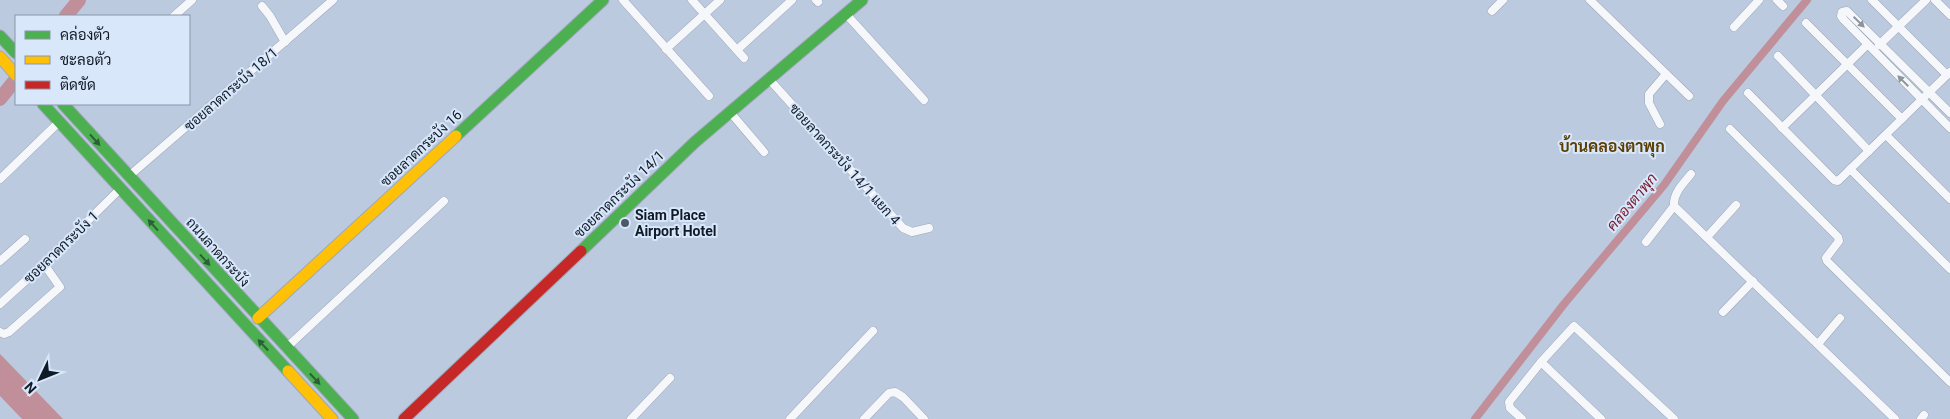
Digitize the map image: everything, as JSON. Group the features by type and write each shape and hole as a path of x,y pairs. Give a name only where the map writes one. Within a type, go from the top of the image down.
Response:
{"street":[{"path":"175,15 192,0"},
{"name":"ซอยลาดกระบัง 18/1","path":"129,176 333,0"},
{"name":"ซอยลาดกระบัง 16","path":"258,318 603,0"},
{"path":"623,0 709,96"},
{"path":"692,0 744,58"},
{"path":"666,49 720,0"},
{"path":"737,50 792,0"},
{"name":"ซอยลาดกระบัง 14/1","path":"404,419 695,142 862,0"},
{"path":"1492,11 1504,0"},
{"path":"1590,0 1689,96"},
{"path":"1734,27 1759,0"},
{"path":"1777,0 1783,6"},
{"path":"1748,93 1834,180 1838,181 1841,179 1948,74 1872,0"},
{"path":"1782,128 1848,65 1870,48 1881,43 1926,0"},
{"path":"1935,0 1950,15"},
{"path":"262,6 285,42"},
{"path":"1950,113 1881,43 1847,11 1843,11 1841,14 1842,18 1950,128"},
{"path":"846,14 924,100"},
{"path":"1806,24 1902,119"},
{"path":"1,37 15,53"},
{"path":"1778,56 1869,151"},
{"path":"0,57 15,74"},
{"path":"1660,124 1649,103 1649,94 1666,74"},
{"name":"ซอยลาดกระบัง 14/1 แยก 4","path":"769,79 903,228 912,232 929,228"},
{"path":"44,105 332,419"},
{"name":"ถนนลาดกระบัง","path":"68,106 258,318 353,419"},
{"path":"730,112 764,152"},
{"path":"0,179 59,122"},
{"path":"1730,129 1838,237 1839,241 1826,258 1827,261 1950,382"},
{"path":"1886,135 1950,199"},
{"path":"1850,169 1950,269"},
{"path":"1646,242 1674,206 1676,193 1691,174"},
{"name":"ซอยลาดกระบัง 1","path":"0,304 120,190"},
{"path":"286,348 444,201"},
{"path":"1707,237 1736,204"},
{"path":"1674,206 1895,419"},
{"path":"0,261 25,239"},
{"path":"0,332 4,334 9,332 60,287 44,264"},
{"path":"1723,312 1753,281"},
{"path":"1818,344 1840,318"},
{"path":"1522,419 1508,404 1541,362 1574,326 1674,419"},
{"path":"790,419 874,332"},
{"path":"1541,362 1600,419"},
{"path":"630,419 670,378"},
{"path":"864,419 889,393 898,393 924,419"}],"shaded area":[{"path":"0,354 63,419 22,419 0,396"}],"waterway":[{"path":"67,15 79,0"},
{"name":"คลองตาพุก","path":"1475,419 1564,304 1664,185 1723,101 1807,0"},
{"path":"0,99 15,80"}],"traffic: fast":[{"path":"456,136 603,0"},
{"path":"581,251 695,142 862,0"},
{"path":"0,36 15,52"},
{"path":"44,105 288,371"},
{"path":"64,105 353,419"}],"traffic: slow":[{"path":"0,57 15,74"},
{"path":"258,318 456,136"},
{"path":"288,371 332,419"}],"traffic: jam":[{"path":"404,419 581,251"}],"place":[{"name":"Siam Place Airport Hotel","path":"625,223"}],"district":[{"name":"บ้านคลองตาพุก","path":"1612,146"}]}
